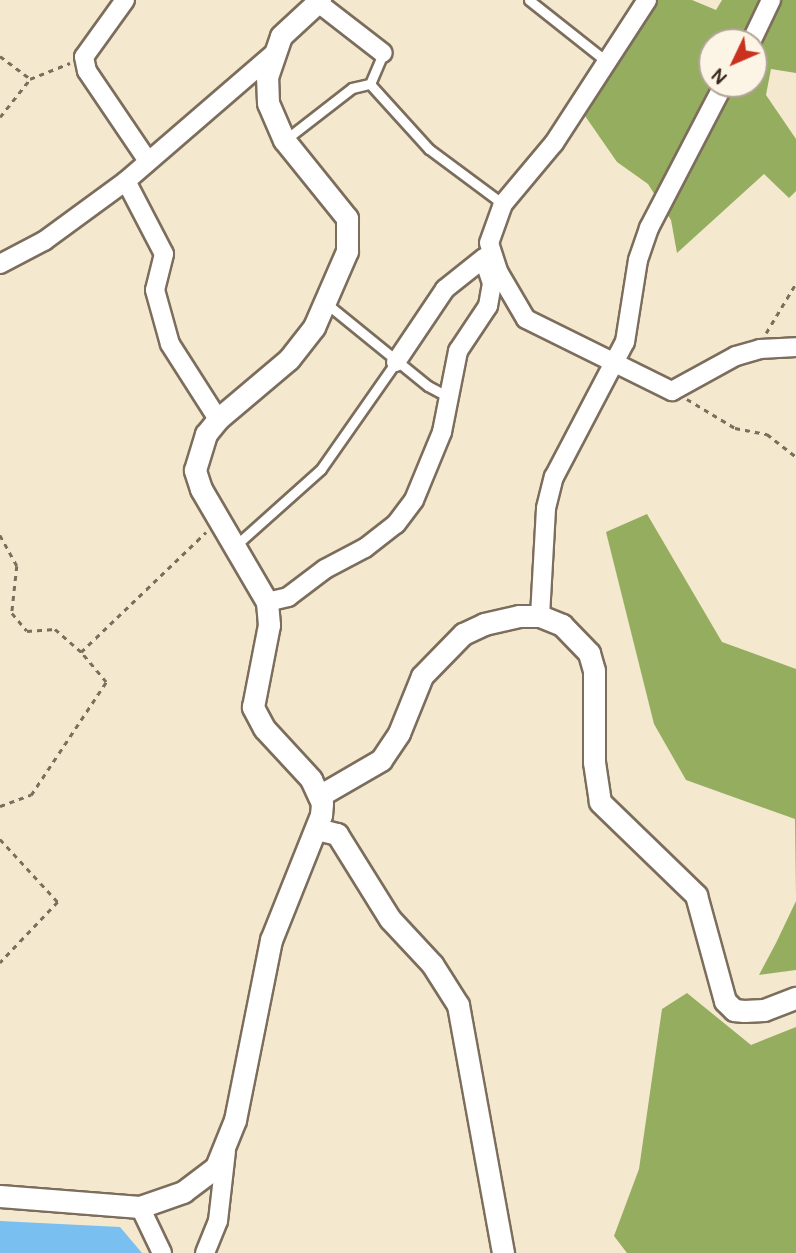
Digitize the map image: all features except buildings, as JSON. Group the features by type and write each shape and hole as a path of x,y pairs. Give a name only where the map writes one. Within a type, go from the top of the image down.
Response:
{"street":[{"path":"125,0 85,57 101,93 148,161"},
{"path":"396,362 445,289 486,251 503,204 554,143 647,0"},
{"path":"758,28 771,0"},
{"path":"205,1253 218,1221 226,1148 271,940 317,829 319,796 311,779 257,719 253,707 269,625 267,602 218,520 195,470 206,434 218,419 289,359 327,304 347,251 347,218 284,140 268,103 272,55 281,36 311,3 383,53"},
{"path":"0,264 44,241 126,181 272,55"},
{"path":"540,616 546,508 554,477 625,342 638,260 649,229 717,98"},
{"path":"126,181 164,254 155,290 170,344 218,419"},
{"path":"486,251 513,302 526,319 673,391 760,349 796,347"},
{"path":"267,602 288,597 396,524 423,477 442,432 458,351 488,306 492,283 486,251"},
{"path":"319,796 381,760 399,733 422,676 449,645 484,624 540,616 562,625 589,653 596,688 594,762 600,802 696,895 725,1000 734,1010 764,1010 796,998"},
{"path":"317,829 337,834 390,919 432,964 458,1005 503,1253"},
{"path":"0,1196 140,1207 202,1181 226,1148"},
{"path":"140,1207 162,1253"}],"lane":[{"path":"529,0 606,61"},
{"path":"370,84 383,53"},
{"path":"284,140 352,88 370,84"},
{"path":"370,84 429,149 503,204"},
{"path":"327,304 396,362 449,397"},
{"path":"234,547 321,469 396,362"}],"path":[{"path":"0,56 30,79"},
{"path":"0,117 30,79 85,57"},
{"path":"760,349 796,283"},
{"path":"673,391 735,428 767,434 796,457"},
{"path":"82,652 218,520"},
{"path":"0,535 17,566 12,613 27,631 55,629 82,652 106,682 31,795 0,806"},
{"path":"0,839 58,902 0,963"}],"green space":[{"path":"658,0 692,0 716,10 722,0 796,0 796,73 771,69 768,85 768,28 698,28 698,98 768,98 796,139 796,191 789,198 764,174 677,253 671,220 648,184 617,162 583,113"},
{"path":"647,514 722,642 796,669 796,897 795,819 686,780 654,724 606,532"},
{"path":"796,901 796,970 759,975 776,943"},
{"path":"687,993 751,1045 796,1027 796,1253 627,1253 614,1236 639,1169 662,1009"}],"water":[{"path":"0,1221 120,1227 142,1253 0,1253"}]}
